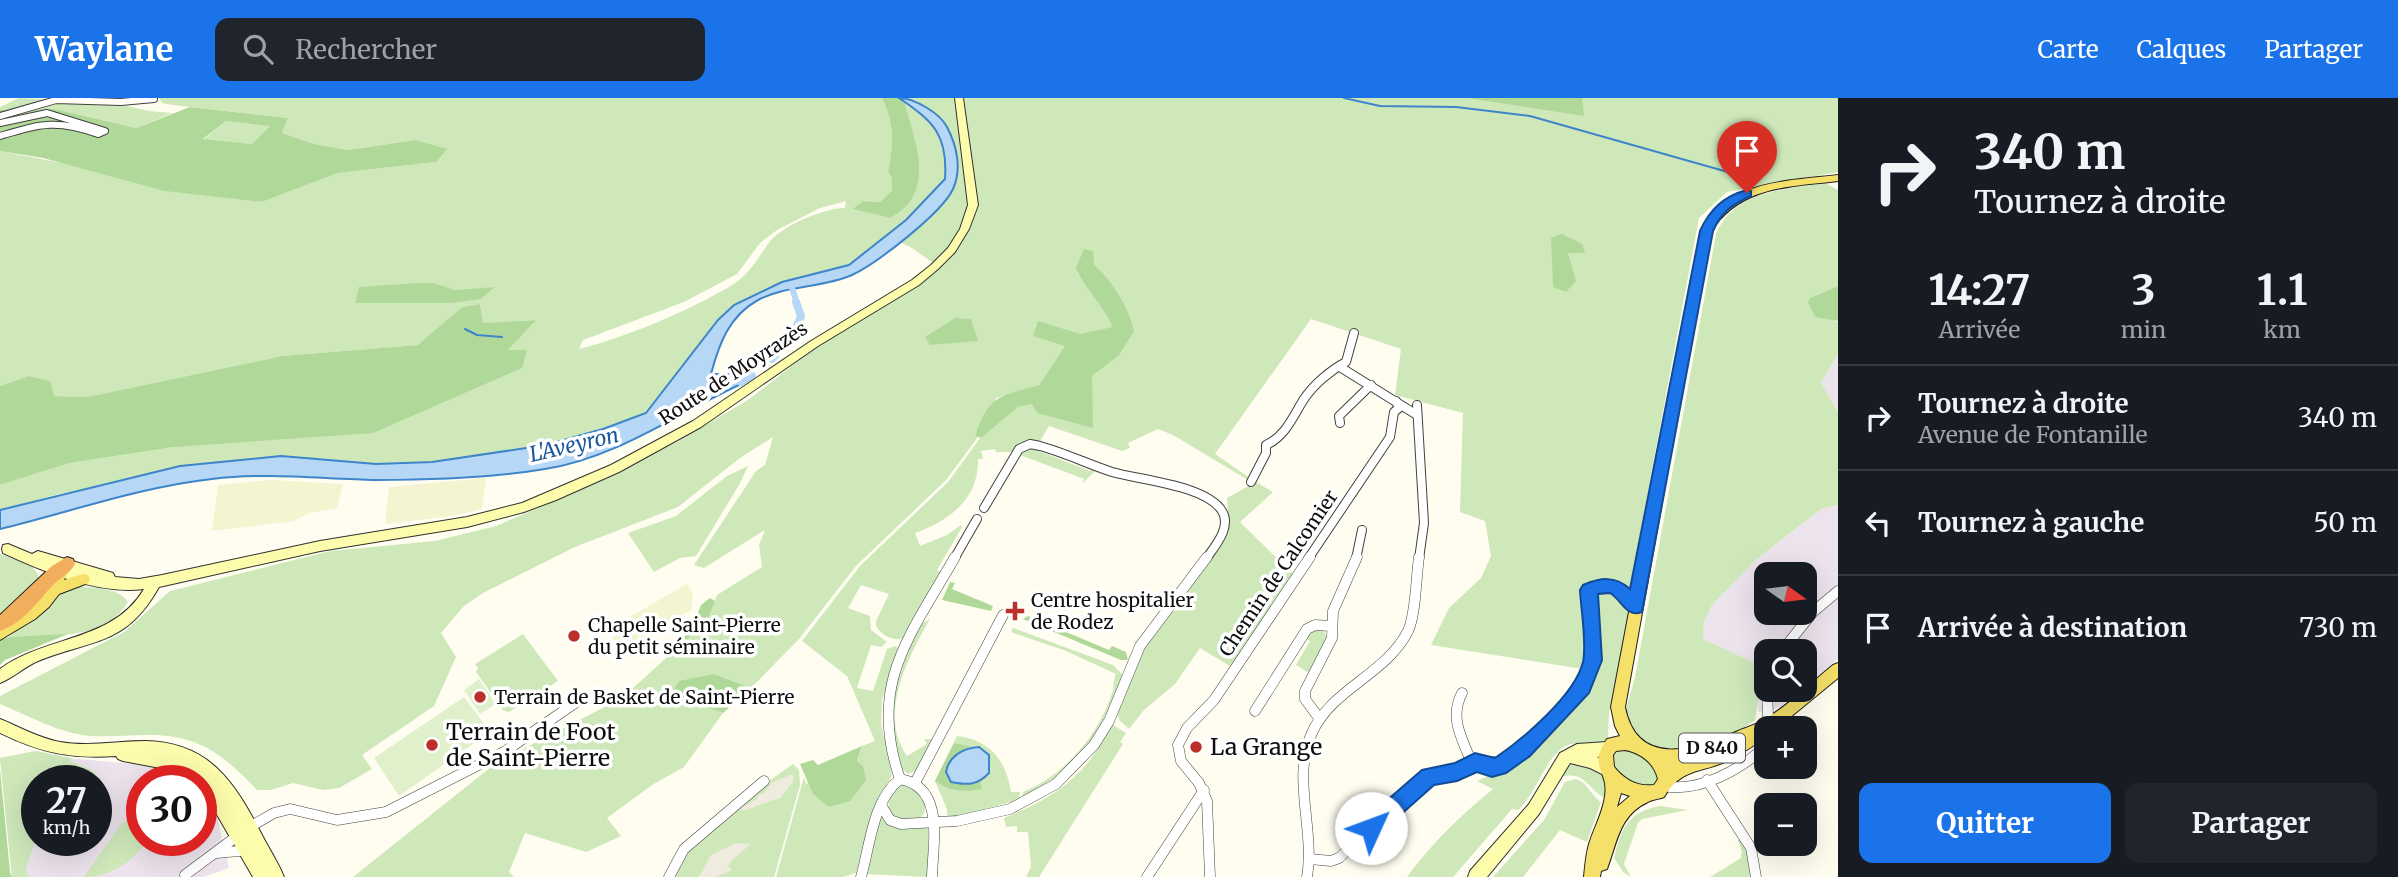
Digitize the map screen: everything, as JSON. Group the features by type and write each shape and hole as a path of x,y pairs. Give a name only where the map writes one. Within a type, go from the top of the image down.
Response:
{"highway":[{"path":"37,563 49,587"},
{"path":"0,624 49,587 61,569"}],"main road":[{"path":"1598,877 1606,841 1616,819 1621,812 1646,795 1659,792 1665,783 1662,767 1620,727 1618,707 1706,231 1714,215 1730,201 1747,193 1838,178"},
{"path":"0,634 24,619 49,587 83,579"},
{"name":"D 840","path":"1782,716 1838,669"},
{"path":"1592,877 1598,840 1613,798 1611,774 1605,757 1610,747 1614,714 1618,707"},
{"name":"D 840","path":"1646,751 1682,758 1754,733"},
{"name":"D 840","path":"1665,783 1676,771 1727,754 1754,737"},
{"path":"1610,747 1625,743 1646,751"},
{"path":"1611,774 1629,790 1646,795"}],"street":[{"name":"Route de Moyrazès","path":"61,569 83,579 115,585 155,582 302,549 444,527 522,509 592,479 686,430 830,333 922,278 943,261 960,241 973,205 956,98"},
{"path":"0,116 48,101 88,99 128,102 154,99"},
{"path":"0,123 47,113 105,131 98,134 81,128 45,123 0,136"},
{"path":"1251,482 1266,453 1266,445 1277,440 1306,396 1333,369 1346,362 1354,333"},
{"path":"1307,877 1310,859 1303,768 1305,750 1319,718 1345,693 1390,658 1409,629 1424,523 1417,410 1395,401 1340,367"},
{"path":"1340,423 1339,416 1371,385"},
{"name":"Chemin de Calcomier","path":"1204,790 1180,760 1177,753 1180,739 1214,700 1390,437 1394,412 1399,408 1395,401"},
{"path":"881,805 884,814 896,824 971,821 999,813 1040,795 1072,771 1098,739 1110,719 1143,642 1204,562 1224,529 1223,513 1214,502 1180,488 1124,475 1030,444 1019,449 984,508"},
{"path":"900,779 886,735 890,683 905,644 978,519"},
{"path":"1319,718 1306,699 1305,691 1332,638 1333,611 1357,557 1362,530"},
{"path":"4,549 37,563 133,584 128,614 116,625"},
{"path":"4,549 61,569"},
{"path":"0,677 10,668 30,658 82,641 116,625 132,615 155,582"},
{"path":"1310,859 1339,858 1429,776 1476,763 1492,768 1523,750 1583,687 1592,660 1589,590 1601,585 1613,587 1621,591 1635,607"},
{"path":"1791,639 1812,612 1838,591"},
{"path":"916,781 1003,615"},
{"path":"1255,711 1307,629 1315,625 1331,626"},
{"path":"1462,693 1454,705 1453,715 1476,763"},
{"path":"185,875 213,853 239,850 246,837 274,813 290,808 337,820 386,811 504,752 578,701"},
{"path":"0,726 43,744 69,750 161,748 193,758 221,782 262,877"},
{"path":"1476,877 1534,809 1568,756 1577,751 1610,747"},
{"path":"109,751 177,765"},
{"path":"1568,756 1583,758 1611,774"},
{"path":"1665,783 1672,790 1684,789 1736,770 1754,756"},
{"path":"861,877 881,805 890,787 900,779 916,781 931,803 932,877"},
{"path":"669,877 674,863 684,849 764,780"},
{"path":"1707,780 1751,848 1756,877"},
{"path":"1147,877 1204,790"},
{"path":"1204,790 1209,830 1210,877"},
{"path":"217,801 276,877"}],"shaded area":[{"path":"1838,354 1838,412 1821,383"},
{"path":"1838,505 1838,659 1817,676 1817,639 1754,639 1754,662 1703,639 1704,622 1712,605 1754,562 1754,625 1817,625 1817,562 1754,562 1821,509"},
{"path":"1758,702 1786,702 1780,707 1758,712"},
{"path":"36,751 67,758 147,765 126,765 126,856 217,856 217,816 229,868 203,877 12,877 0,758"},
{"path":"790,775 794,776 793,782 780,798 743,811 741,808 757,799 772,783"},
{"path":"736,843 751,844 732,860 728,866 732,870 716,877 699,877 711,855"}],"green space":[{"path":"19,98 114,103 172,113 136,128 55,109 0,110 0,107"},
{"path":"159,98 882,98 892,134 888,171 892,179 892,190 880,202 863,201 854,209 890,218 913,136 903,98 1838,98 1838,172 1727,192 1699,218 1627,603 1629,608 1609,713 1608,737 1601,744 1571,744 1560,750 1524,803 1518,810 1512,809 1453,877 1407,877 1447,830 1493,789 1477,781 1529,757 1589,693 1596,671 1431,645 1449,608 1481,578 1491,556 1485,521 1460,512 1463,413 1395,395 1401,349 1311,319 1215,454 1251,479 1248,480 1173,435 1158,429 1128,443 1130,448 1122,451 1049,426 1039,443 1020,443 1012,452 996,452 995,449 981,451 983,459 978,459 973,486 960,506 939,522 915,533 920,546 947,535 961,525 962,527 937,570 942,573 904,638 888,637 876,626 889,594 861,585 848,608 870,616 871,630 887,642 881,647 871,645 857,688 873,691 887,649 895,646 898,648 882,700 881,724 892,775 871,819 856,873 843,877 776,877 804,777 806,784 857,762 862,746 875,741 847,676 802,641 860,566 949,481 980,438 1018,407 1032,404 1060,354 1039,385 996,398 975,436 978,437 946,480 856,566 799,639 751,688 714,674 670,696 723,713 684,767 652,785 607,818 621,836 586,852 525,833 509,872 514,877 353,877 496,763 622,698 707,621 717,595 762,567 759,545 765,530 704,568 694,565 756,471 765,465 773,437 740,458 678,507 575,547 483,593 464,606 441,633 456,657 434,706 362,755 372,769 339,788 323,790 293,783 271,790 257,790 233,766 195,742 164,736 80,735 45,724 0,704 0,696 124,632 170,591 330,551 435,541 496,526 582,489 675,443 748,400 819,345 882,308 940,268 912,248 887,236 849,265 783,282 734,305 718,320 646,413 603,429 546,445 432,462 376,464 281,456 59,494 0,510 0,485 70,463 174,447 507,351 535,320 483,323 480,304 462,307 419,345 282,356 87,397 54,396 28,376 0,386 0,151 262,202 338,173 436,162 415,140 348,150 314,144 282,133 288,118 162,103","holes":["846,201 845,208 815,215 782,231 741,278 712,297 637,331 579,349 583,340 684,302 737,274 760,243 777,230 820,208"]},
{"path":"882,98 899,98 904,101 919,166 914,195 905,207 890,218 853,209 863,201 880,202 892,190 892,179 888,171 892,134"},
{"path":"1467,98 1582,98 1584,116"},
{"path":"190,107 288,118 282,133 314,144 348,150 415,140 447,149 436,162 338,173 262,202 165,191 43,158 0,151 0,110 55,109 136,128","holes":["226,121 269,126 252,144 203,139"]},
{"path":"226,121 270,126 252,144 203,140"},
{"path":"1825,183 1838,190 1838,286 1810,298 1838,321 1838,354 1821,383 1838,412 1838,505 1821,509 1757,559 1712,605 1704,622 1703,639 1754,662 1754,702 1758,702 1754,721 1732,734 1702,746 1672,752 1658,751 1643,744 1623,720 1635,677 1716,234 1724,219 1735,208 1748,200 1777,191"},
{"path":"1562,234 1582,244 1585,253 1568,253 1576,281 1566,292 1553,287 1551,238"},
{"path":"1084,249 1093,251 1094,265 1119,295 1134,331 1119,355 1092,376 1093,428 1037,413 1032,404 1018,407 981,438 975,436 991,404 1005,395 1039,385 1065,346 1033,336 1038,321 1080,334 1113,327 1076,268"},
{"path":"433,283 455,290 495,287 481,299 451,303 355,303 359,287"},
{"path":"1838,286 1838,321 1815,317 1808,302 1810,298"},
{"path":"480,304 483,323 536,320 508,350 527,350 522,368 373,433 174,447 70,463 0,485 0,386 28,376 50,381 54,396 87,397 282,356 418,345 462,307"},
{"path":"955,318 971,319 978,341 930,345 925,337"},
{"path":"1031,448 1090,471 1093,467 1095,471 1083,483 1084,479 1020,455"},
{"path":"748,466 696,556 680,558 654,572 628,533 676,516 727,476"},
{"path":"486,478 482,509 453,516 385,524 389,487"},
{"path":"271,480 343,484 337,508 309,513 294,521 212,531 218,485"},
{"path":"1256,482 1273,492 1240,522 1295,576 1233,668 1200,648 1175,684 1144,710 1129,729 1120,721 1117,713 1143,650 1223,541 1229,527 1227,498"},
{"path":"0,554 31,565 38,574 38,582 0,620"},
{"path":"950,582 955,583 952,589 993,606 991,611 942,600"},
{"path":"687,584 693,594 691,610 622,651 612,638 619,634 614,626"},
{"path":"75,586 118,593 128,602 118,615 90,630 58,636 9,637 53,599"},
{"path":"710,598 715,601 707,621 672,653 694,623 701,605"},
{"path":"1028,616 1109,650 1112,646 1126,652 1128,660 1121,660 1023,619"},
{"path":"930,619 913,650 899,686 896,704 895,722 899,740 907,756 927,744 924,739 933,739 918,770 908,774 900,768 891,738 896,673 921,624"},
{"path":"1013,628 1113,665 1123,675 1105,715 1085,748 1059,775 1022,800 1023,792 1038,785 1067,764 1090,737 1107,706 1116,674 1066,651 1011,632"},
{"path":"1314,629 1323,630 1327,637 1309,673 1296,665 1310,641 1306,638"},
{"path":"68,634 5,660 0,665 0,640 9,637"},
{"path":"523,634 558,681 509,712 503,710 476,672 478,668 475,664"},
{"path":"714,674 751,688 723,713 670,696 679,681"},
{"name":"Terrain de Basket de Saint-Pierre","path":"479,679 496,704 480,714 464,690"},
{"name":"Terrain de Foot de Saint-Pierre","path":"464,697 490,732 399,796 374,758"},
{"path":"1113,725 1126,733 1120,742 1123,744 1039,877 1026,877 1031,867 1028,832 1017,832 1017,826 1006,827 1004,818 1041,801 1064,786 1084,768"},
{"path":"957,736 979,742 994,754 1005,770 1011,792 1020,792 1019,800 947,819 947,809 935,781"},
{"path":"954,743 972,747 964,749 971,785 980,782 982,789 957,790 935,781"},
{"path":"862,746 857,761 863,766 866,780 850,801 829,807 813,794 800,764 813,760 818,765"},
{"path":"1631,748 1654,762 1660,783 1644,792 1614,773 1612,753"},
{"path":"36,751 71,758 71,762 79,765 21,765 21,856 30,856 26,868 28,877 12,877 0,758"},
{"path":"1575,761 1594,765 1606,778 1607,799 1576,776 1561,777 1568,764"},
{"path":"793,764 799,770 800,785 774,877 674,877 689,850 762,786"},
{"path":"0,770 10,872 12,877 0,877"},
{"path":"1575,779 1583,783 1601,802 1587,842 1560,830 1523,877 1493,877 1544,820 1565,782"},
{"path":"900,785 913,786 926,803 924,814 917,820 893,818 889,808 890,796"},
{"path":"1660,806 1688,810 1642,819 1638,823 1624,864 1631,877 1623,872 1614,858 1623,830 1640,812"},
{"path":"881,818 905,828 928,828 928,877 866,874"},
{"path":"126,821 126,856 133,856 112,871 84,877 99,856 112,856 112,837"},
{"path":"1744,836 1754,877 1710,877 1741,858 1738,840"}],"water":[{"name":"L'Aveyron","path":"899,98 919,103 933,112 944,122 950,134 956,150 957,174 953,189 946,199 907,237 852,275 769,295 748,307 727,332 711,374 736,374 740,379 739,385 645,434 596,455 545,469 418,480 273,476 212,479 132,494 0,529 0,510 180,466 281,456 376,464 432,462 546,445 603,429 646,413 718,320 734,305 782,282 849,265 906,220 945,179 944,151 936,131"},
{"path":"979,747 989,755 989,773 972,784 951,782 946,772 950,761 962,751"}],"waterway":[{"path":"1344,98 1380,106 1456,107 1530,116 1742,176"},
{"path":"791,285 797,303"},
{"path":"772,359 796,328 801,316 796,302"},
{"path":"465,329 477,335 502,337"},
{"path":"741,382 752,376"}],"place":[{"name":"Centre hospitalier de Rodez","path":"1015,611"},
{"name":"Chapelle Saint-Pierre du petit séminaire","path":"574,636"},
{"name":"Terrain de Basket de Saint-Pierre","path":"480,697"},
{"name":"Terrain de Foot de Saint-Pierre","path":"432,745"},
{"name":"La Grange","path":"1196,747"}],"route":[{"path":"1371,828 1429,776 1457,772 1475,762 1492,768 1499,766 1523,750 1583,687 1591,670 1592,660 1589,590 1601,585 1613,587 1621,591 1635,607 1706,231 1714,215 1730,201 1747,193"}]}
